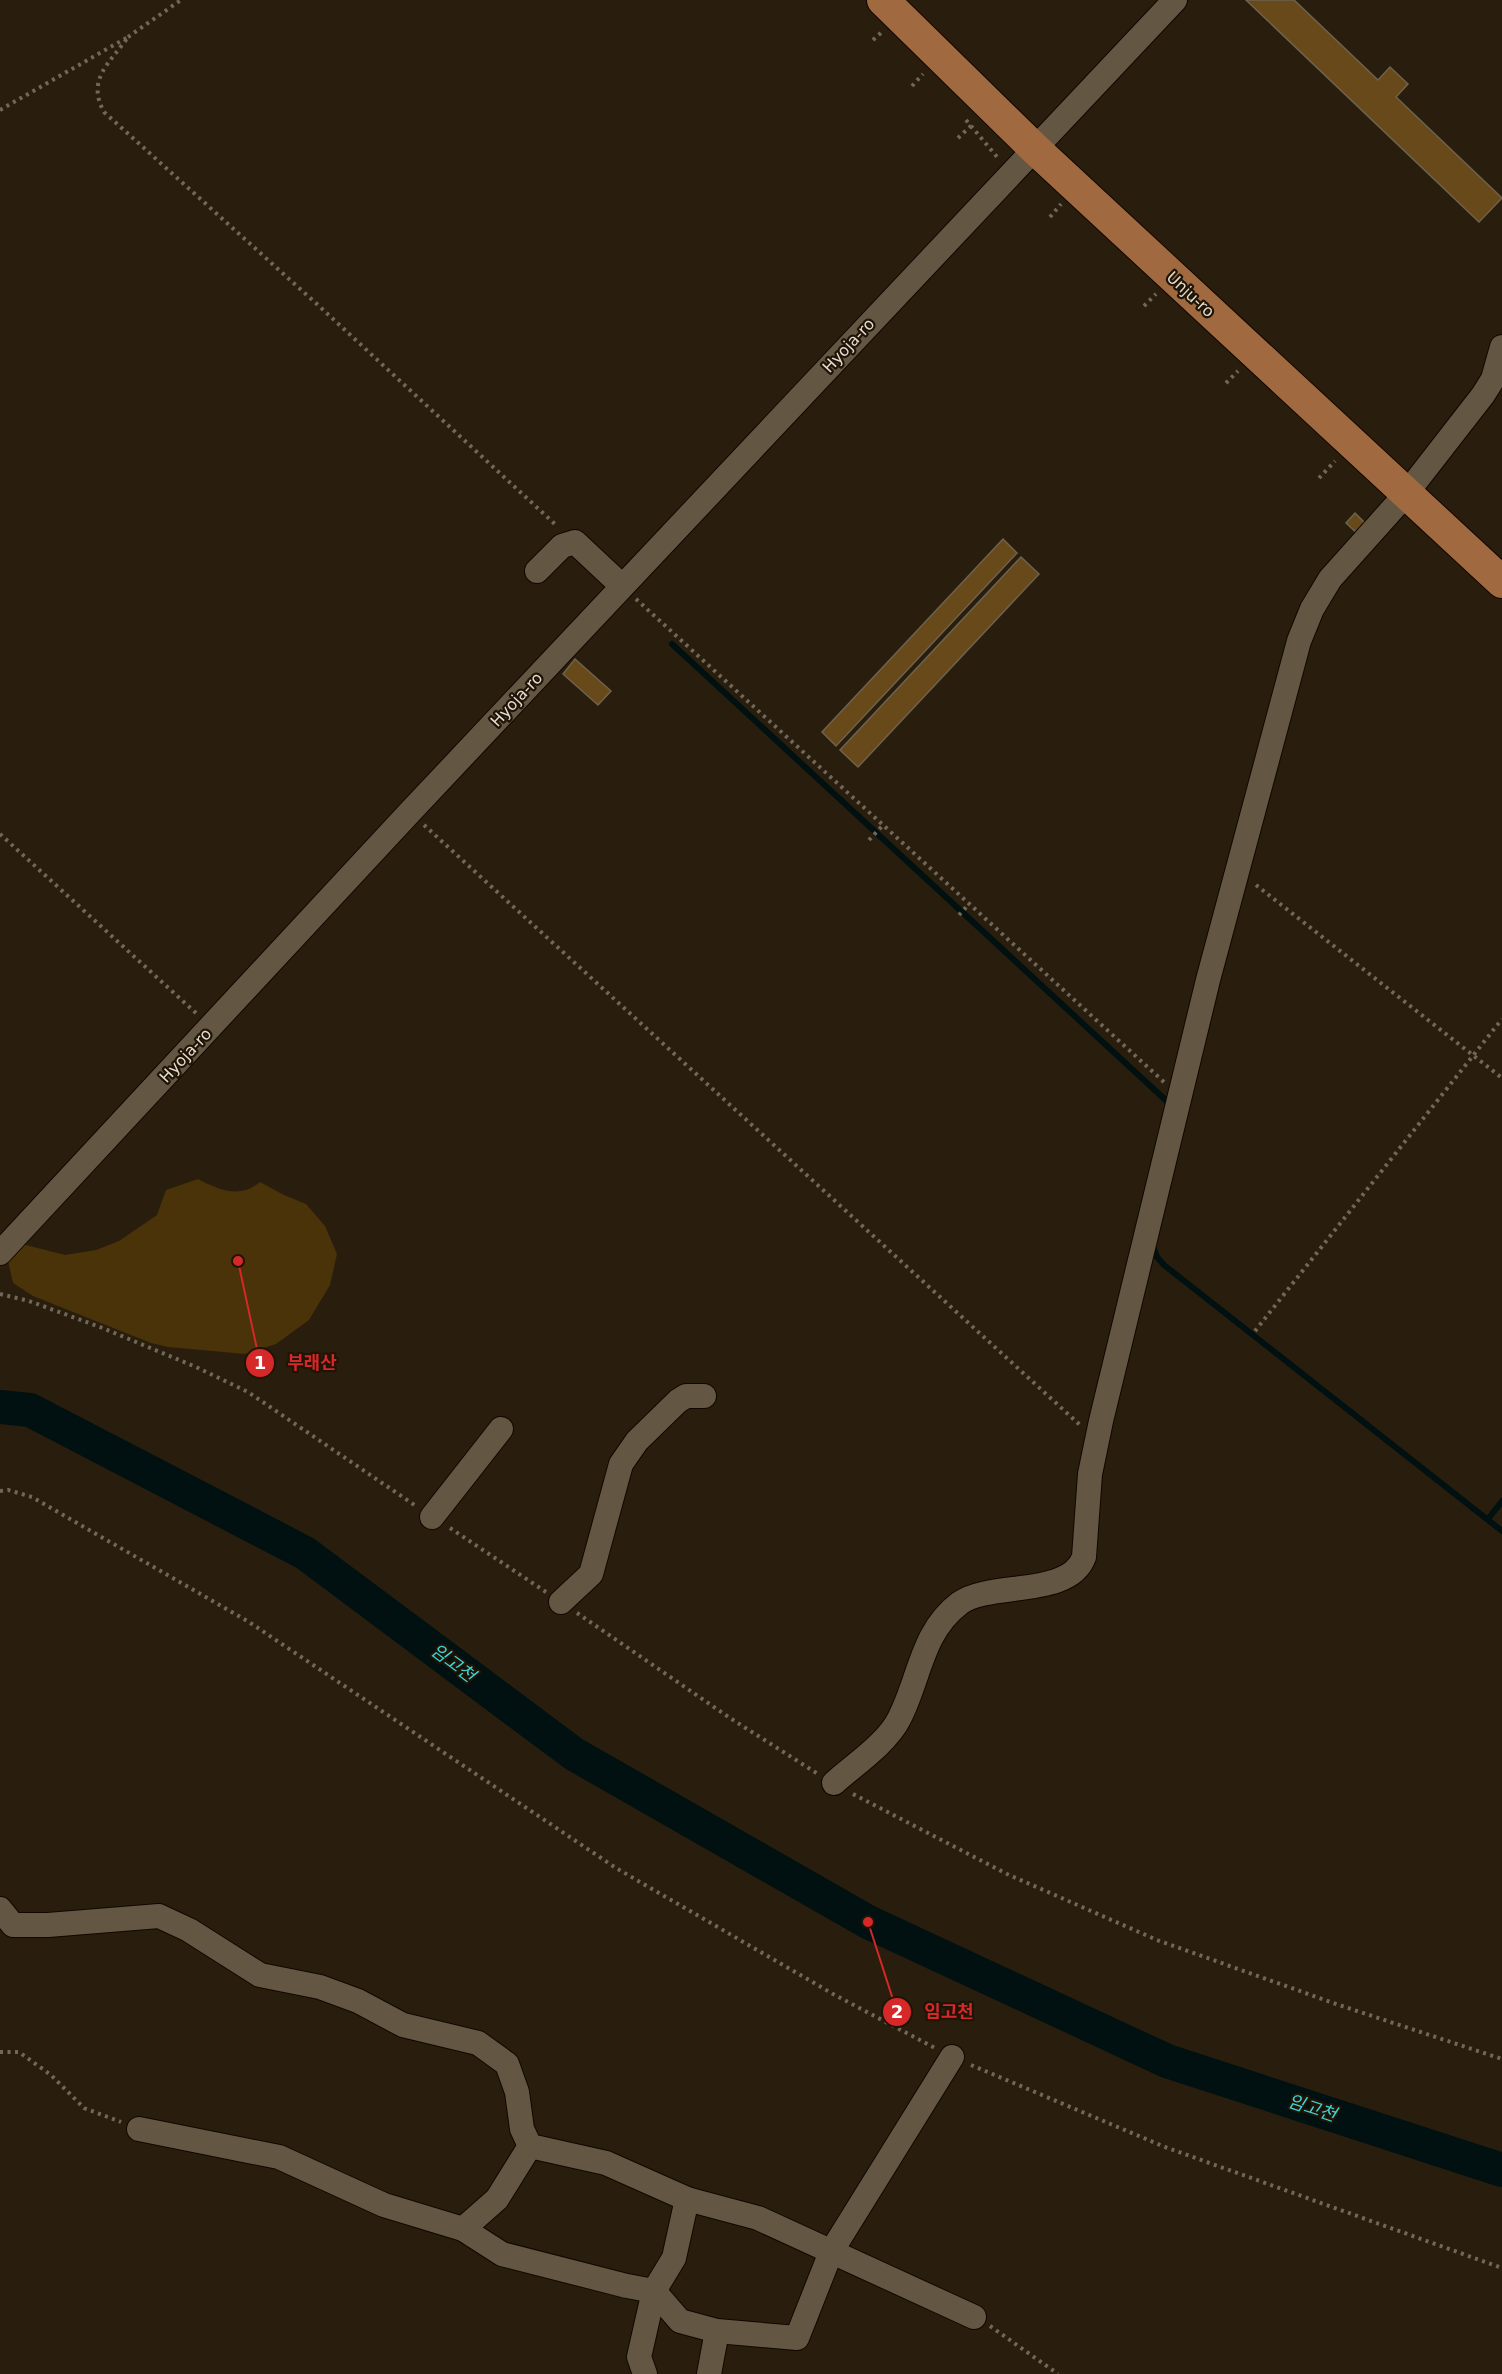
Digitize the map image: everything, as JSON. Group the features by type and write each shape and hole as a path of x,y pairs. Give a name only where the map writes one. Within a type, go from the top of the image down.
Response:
{"main road":[{"name":"Unju-ro","path":"884,0 1034,148 1502,582"}],"street":[{"name":"Hyoja-ro","path":"0,1253 410,812 1175,0"},
{"path":"834,1783 894,1728 905,1706 926,1646 940,1622 950,1611 962,1602 983,1593 1061,1579 1081,1565 1084,1557 1090,1474 1097,1440 1208,980 1299,641 1312,609 1330,579 1406,494 1483,395 1493,379 1502,347"},
{"path":"537,571 562,546 575,542 622,586"},
{"path":"561,1602 591,1574 616,1477 627,1455 637,1441 678,1401 686,1396 704,1396"},
{"path":"432,1517 501,1429"},
{"path":"0,1909 13,1924 48,1925 159,1916 189,1930 260,1975 320,1987 358,2001 403,2025 478,2043 507,2064 517,2092 522,2129 530,2146"},
{"path":"139,2129 279,2157 384,2205 463,2229 502,2254 627,2286 654,2290 680,2321 717,2331 797,2338 831,2252 952,2057"},
{"path":"530,2146 606,2163 687,2199 758,2218 974,2317"},
{"path":"463,2229 497,2199 530,2146"},
{"path":"645,2374 639,2357 654,2290 674,2258 687,2199"},
{"path":"709,2374 717,2331"}],"path":[{"path":"0,110 128,37 181,0"},
{"path":"128,37 96,85 97,96 104,112 575,542"},
{"path":"622,586 969,904 1178,1106"},
{"path":"410,812 1097,1440"},
{"path":"869,840 883,825"},
{"path":"0,834 211,1027"},
{"path":"1235,878 1253,883 1502,1078"},
{"path":"960,915 969,904"},
{"path":"1255,1331 1502,1019"},
{"path":"0,1294 29,1301 100,1328 196,1367 248,1392 730,1718 834,1783 1007,1874 1157,1940 1329,2002 1502,2059"},
{"path":"0,1491 8,1490 32,1497 249,1622 616,1868 833,1994 952,2057 1166,2147 1502,2268"},
{"path":"0,2052 19,2052 51,2075 84,2108 139,2129"},
{"path":"974,2317 1005,2335 1058,2374"}],"shaded area":[{"path":"198,1179 229,1191 245,1190 260,1182 306,1204 325,1226 337,1254 330,1285 309,1320 276,1344 245,1354 168,1347 151,1343 33,1296 13,1283 8,1261 22,1244 65,1255 96,1250 119,1241 157,1215 166,1190"}],"building":[{"path":"1246,0 1294,0 1378,80 1390,67 1408,84 1396,97 1502,198 1479,222"},
{"path":"1355,513 1369,527 1360,536 1346,523"},
{"path":"1003,539 1017,553 836,746 822,732"},
{"path":"1021,557 1039,574 858,767 840,750"},
{"path":"575,659 611,691 598,705 563,674"}],"waterway":[{"path":"672,644 1172,1106"},
{"path":"1153,1246 1157,1257 1164,1265 1502,1531"},
{"name":"임고천","path":"0,1407 30,1410 305,1553 574,1754 868,1922 1167,2061 1502,2170"},
{"path":"1488,1519 1502,1501"}],"place":[{"name":"부래산","path":"238,1261"},
{"name":"임고천","path":"868,1922"}]}
